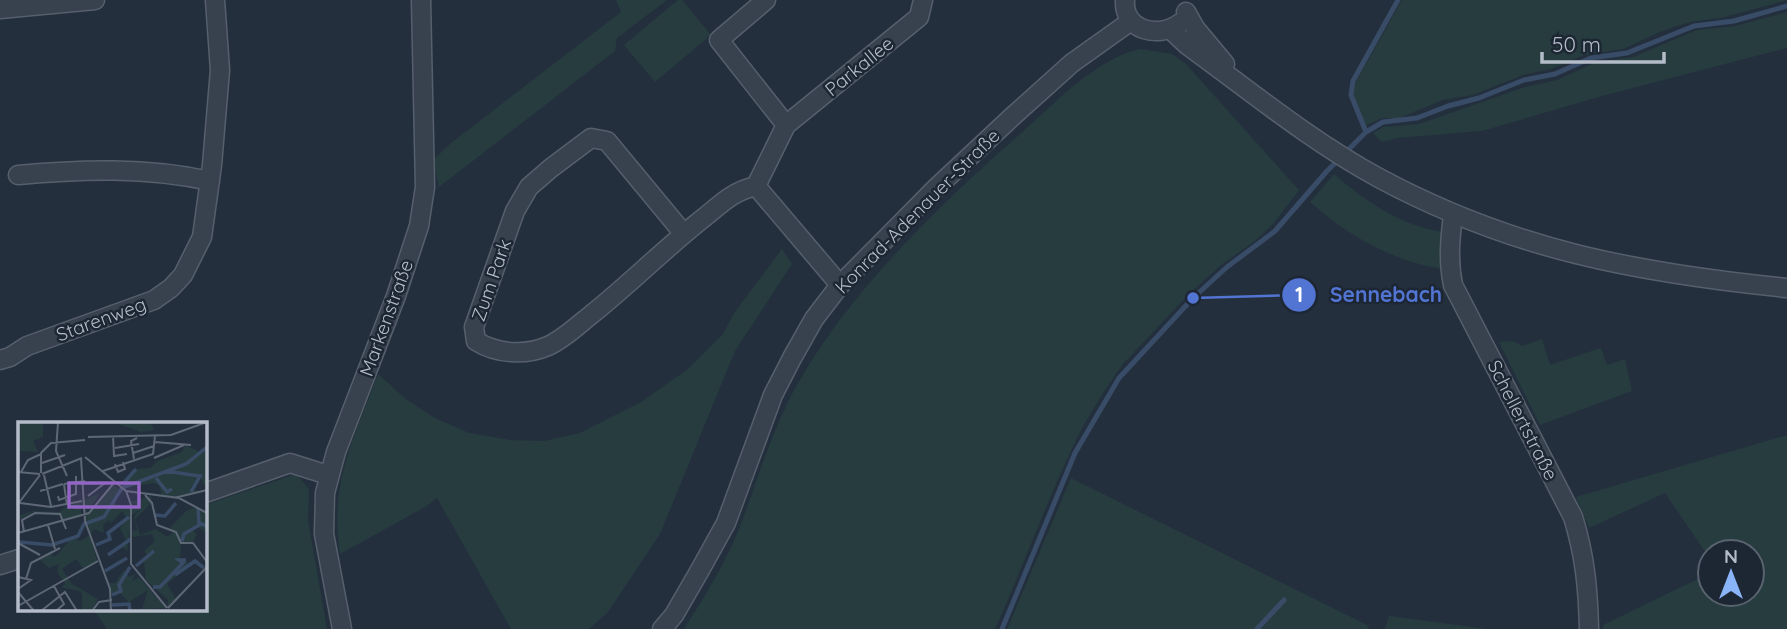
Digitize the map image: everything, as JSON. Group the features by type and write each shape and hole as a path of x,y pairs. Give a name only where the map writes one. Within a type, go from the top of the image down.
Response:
{"street":[{"path":"0,9 95,0"},
{"name":"Starenweg","path":"0,360 27,346 153,300 171,288 191,262 202,237 210,181 220,70 215,0"},
{"name":"Markenstraße","path":"342,629 324,534 325,493 328,475 396,296 419,226 425,187 421,0"},
{"path":"766,0 719,40 786,125"},
{"name":"Parkallee","path":"756,186 786,125 919,17 923,0"},
{"path":"1125,0 1131,21 1150,32 1171,30 1180,23 1187,6"},
{"path":"1187,6 1195,28 1257,96"},
{"name":"Konrad-Adenauer-Straße","path":"662,629 694,582 726,523 773,395 792,358 814,319 840,285 937,187 1023,107 1072,63 1131,21"},
{"path":"1171,30 1187,45 1333,150 1377,177 1453,215 1527,241 1610,264 1667,274 1787,288"},
{"name":"Zum Park","path":"684,234 607,141 592,138 529,187 515,211 474,327 476,341 498,351 515,352 531,351 561,339 739,190 756,186"},
{"path":"18,175 75,169 210,181"},
{"path":"756,186 840,285"},
{"name":"Schellertstraße","path":"1453,215 1449,244 1453,285 1573,517 1583,548 1588,580 1589,629"},
{"path":"206,493 290,463 328,475"},
{"path":"0,565 18,559"}],"green space":[{"path":"616,0 667,0 617,38 615,51 439,187 433,160 451,143 621,12"},
{"path":"678,0 682,0 711,35 655,82 624,45"},
{"path":"1402,0 1787,0 1721,18 1690,22 1662,31 1623,49 1584,55 1473,95 1443,100 1399,118 1382,118 1365,126 1352,95 1357,80"},
{"path":"1787,12 1787,48 1602,96 1482,131 1397,138 1382,142 1373,133 1383,127 1419,124 1525,87 1557,80 1596,62 1633,57 1697,30 1735,26"},
{"path":"1140,49 1172,54 1186,64 1299,190 1273,224 1188,295 1116,374 1076,440 995,629 684,629 715,579 734,539 788,402 809,364 862,292 923,225 1061,97 1107,62"},
{"path":"1334,174 1398,218 1442,232 1444,269 1408,261 1372,246 1339,226 1310,202"},
{"path":"782,249 792,264 735,351 660,534 608,612 589,629 511,629 437,498 340,554 337,528 341,483 346,461 378,374 406,399 435,418 469,433 510,440 544,441 580,433 641,402 688,369 723,334 734,313"},
{"path":"1542,339 1550,365 1601,348 1607,365 1625,359 1632,391 1540,425 1499,342 1513,341 1522,346"},
{"path":"1787,435 1787,629 1603,629 1603,625 1696,580 1696,608 1766,608 1766,538 1696,538 1665,493 1589,528 1576,497"},
{"path":"293,475 298,476 309,489 308,520 327,629 107,629 95,612 206,612 206,505"},
{"path":"1071,478 1369,626 1368,629 1007,629"},
{"path":"1389,616 1487,629 1385,629"}],"waterway":[{"path":"1366,132 1351,95 1353,81 1398,0"},
{"path":"1002,629 1075,453 1119,378 1193,298 1227,267 1275,231 1327,171 1366,132 1383,122 1417,118 1524,80 1555,74 1591,58 1627,53 1694,26 1734,21 1787,6"},
{"path":"1257,629 1284,600"}],"place":[{"name":"Sennebach","path":"1193,298"}]}
